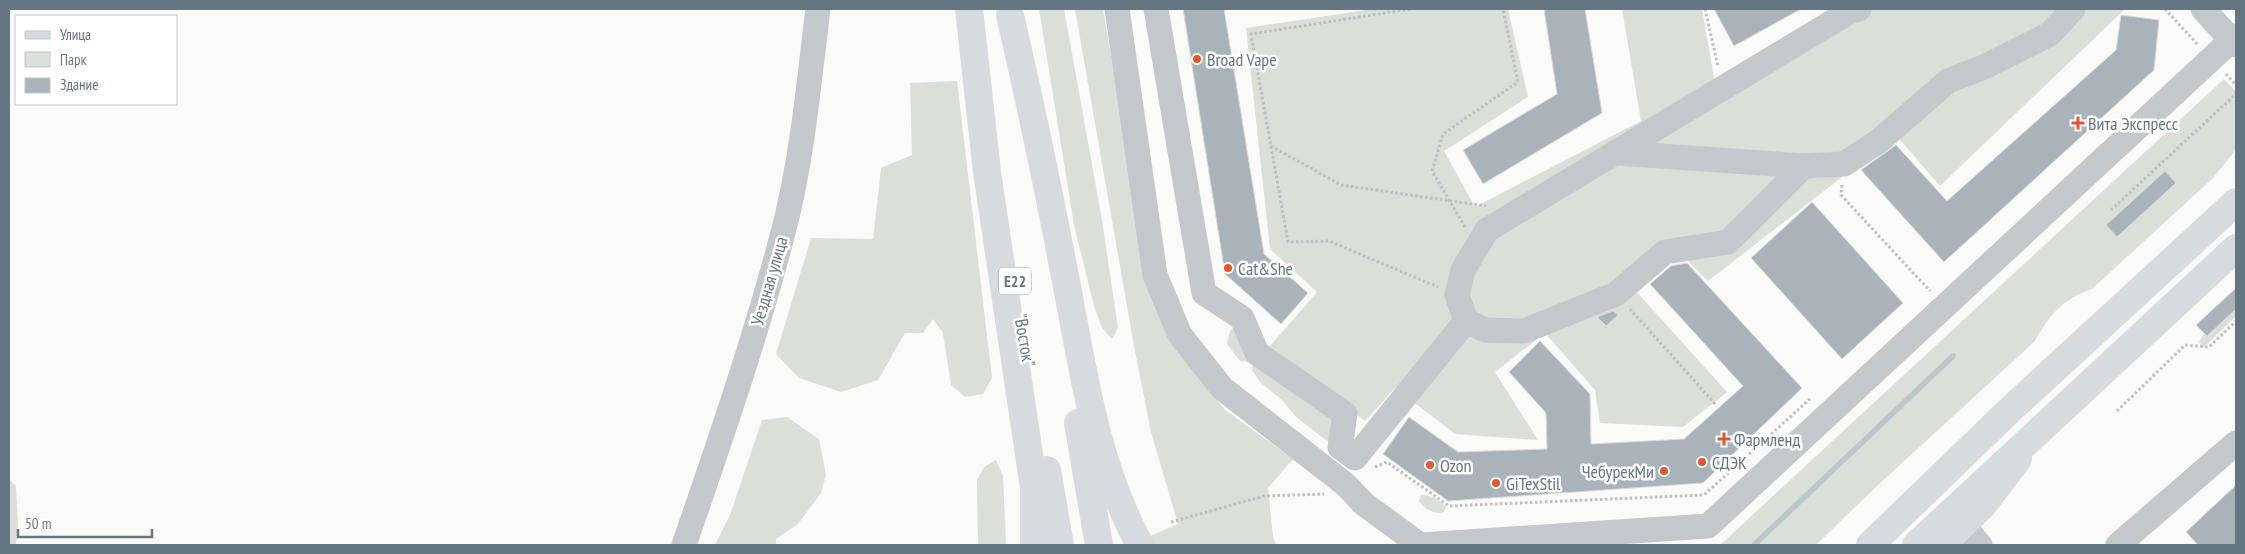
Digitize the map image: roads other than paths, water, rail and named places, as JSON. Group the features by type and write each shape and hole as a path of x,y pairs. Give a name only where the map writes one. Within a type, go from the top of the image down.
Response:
{"main road":[{"path":"1009,12 1099,545"},
{"path":"1009,12 1048,183 1094,427 1120,503 1140,545"},
{"path":"970,13 987,172 1031,470 1034,496 1034,545"},
{"name":"\"Восток\"","path":"970,13 1060,545"},
{"path":"1870,545 2012,408 2236,201"},
{"path":"1916,545 2226,263 2236,248"},
{"path":"1851,545 1927,474 2012,408"},
{"path":"1941,545 2002,483 2037,433"}],"street":[{"name":"Уездная улица","path":"684,545 736,398 786,220 803,137 818,9"},
{"path":"1116,9 1155,275 1180,336 1222,388 1346,485 1364,504 1421,545 1708,526 2235,40 2203,9"},
{"path":"1156,9 1204,292 1242,318 1258,353 1345,414 1340,447 1355,458 1466,321"},
{"path":"1804,166 1728,242 1665,252 1616,294 1524,331 1485,330 1466,321 1457,295 1463,270 1488,230 1849,12 1859,9"},
{"path":"1617,152 1804,166 1844,164 1879,141 1948,81 2050,34 2073,9"},
{"path":"2118,545 2236,442"},
{"path":"1924,545 1944,528 1955,524 1962,525 1980,545"}],"waterway":[{"path":"1754,545 1953,356"}],"place":[{"name":"Broad Vape","path":"1197,59"},
{"name":"Вита Экспресс","path":"2078,123"},
{"name":"Cat&She","path":"1228,268"},
{"name":"Фармленд","path":"1724,439"},
{"name":"СДЭК","path":"1702,462"},
{"name":"Ozon","path":"1430,465"},
{"name":"ЧебурекМи","path":"1664,471"},
{"name":"GiTexStil","path":"1496,483"}]}
